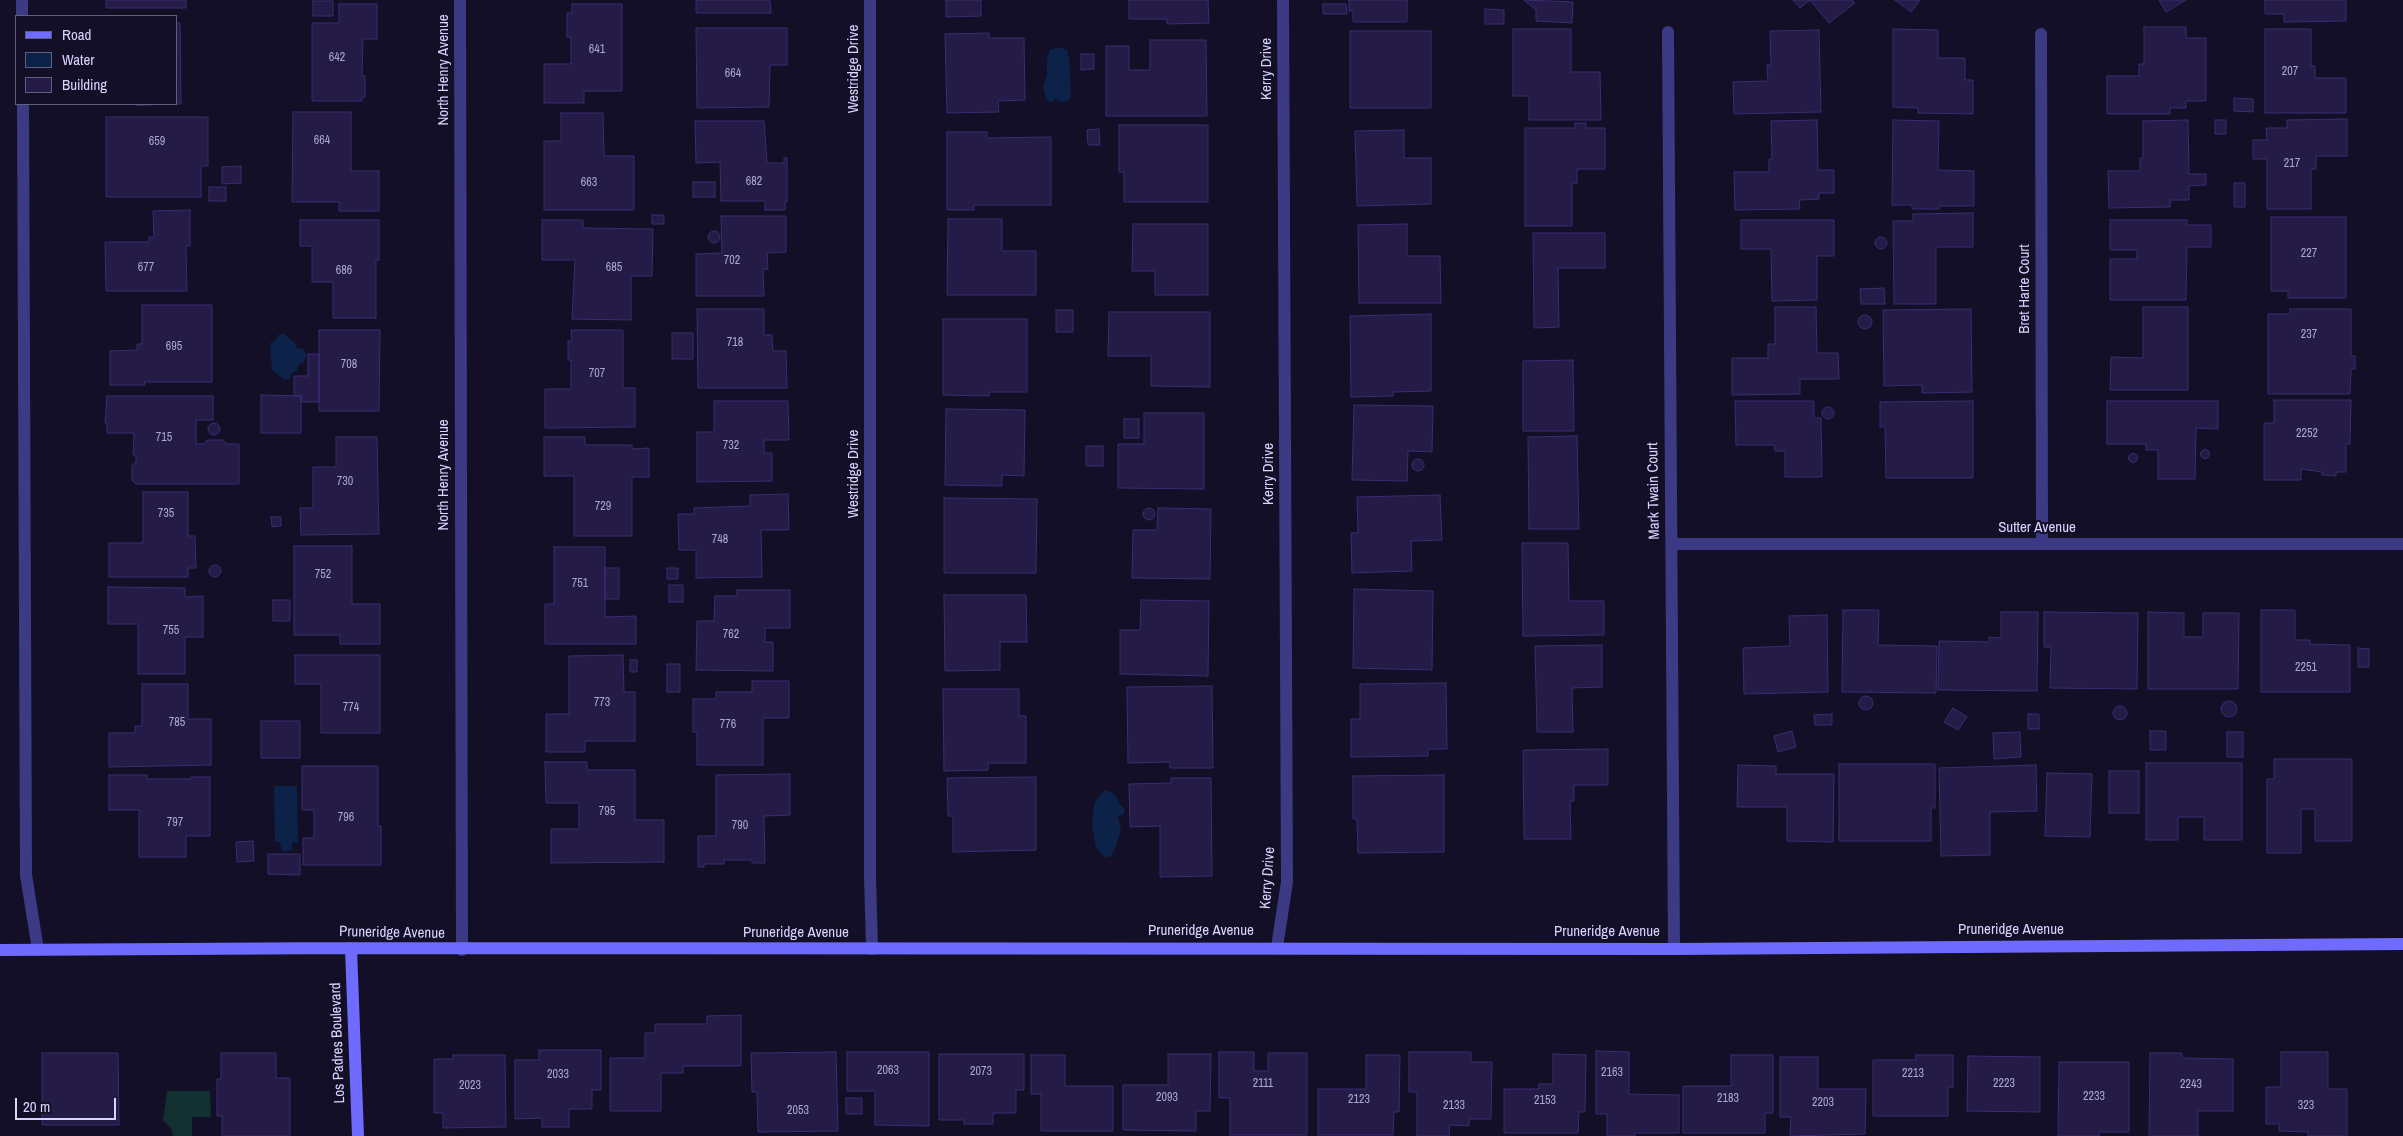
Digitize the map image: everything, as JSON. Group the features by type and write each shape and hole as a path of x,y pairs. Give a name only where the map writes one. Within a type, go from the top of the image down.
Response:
{"main road":[{"name":"Pruneridge Avenue","path":"0,950 351,948 462,950 1674,949 2403,944"},
{"name":"Los Padres Boulevard","path":"351,948 358,1136"}],"street":[{"path":"22,0 22,15"},
{"name":"North Henry Avenue","path":"460,0 462,950"},
{"name":"Westridge Drive","path":"870,0 870,876 872,949"},
{"name":"Kerry Drive","path":"1277,948 1287,882 1283,0"},
{"name":"Mark Twain Court","path":"1668,32 1674,949"},
{"name":"Bret Harte Court","path":"2041,34 2042,544"},
{"path":"23,105 26,875 38,950"},
{"name":"Sutter Avenue","path":"1671,544 2403,544"}],"green space":[{"path":"167,1091 210,1091 211,1117 192,1117 192,1136 173,1136 171,1128 163,1120"}],"water":[{"path":"1059,47 1067,50 1069,57 1071,92 1069,100 1061,102 1055,99 1051,103 1047,100 1043,88 1047,74 1047,59 1050,50"},
{"path":"284,334 295,343 296,348 303,349 307,355 304,362 298,365 297,371 292,373 290,379 285,380 272,370 270,343 275,341 278,335"},
{"path":"274,786 297,786 298,842 292,843 292,849 285,852 281,848 280,842 275,842"},
{"path":"1107,790 1116,796 1119,803 1125,809 1124,814 1118,816 1121,830 1116,846 1111,856 1106,858 1096,848 1092,825 1094,804 1102,792"}],"building":[{"path":"106,0 186,0 186,8 106,8"},
{"path":"696,0 770,0 771,13 696,13"},
{"path":"946,0 981,0 981,16 946,17"},
{"path":"1129,0 1208,0 1209,23 1167,24 1167,19 1129,19"},
{"path":"1349,0 1407,0 1407,22 1353,22 1353,11 1349,11"},
{"path":"1524,0 1573,2 1572,23 1536,21 1536,10"},
{"path":"1793,0 1810,0 1800,8"},
{"path":"1810,0 1852,0 1855,3 1829,23"},
{"path":"1895,0 1920,0 1911,12"},
{"path":"2159,0 2186,0 2166,12"},
{"path":"2265,0 2346,0 2346,21 2284,22 2284,14 2265,14"},
{"path":"313,1 333,1 333,16 313,16"},
{"path":"339,4 377,4 377,39 363,39 362,76 365,76 365,97 362,97 362,101 312,101 312,23 339,23"},
{"path":"572,4 622,4 622,91 584,91 584,103 544,103 544,64 571,64 571,37 567,37 567,13 572,13"},
{"path":"1323,4 1346,4 1347,14 1323,14"},
{"path":"1485,9 1504,10 1504,24 1485,24"},
{"path":"178,23 180,23 181,104 178,104"},
{"path":"2144,27 2186,27 2186,38 2206,38 2206,101 2186,101 2186,108 2170,108 2170,114 2107,114 2107,76 2139,76 2139,64 2144,64"},
{"path":"696,28 787,28 787,65 770,65 769,107 697,108"},
{"path":"1513,29 1571,29 1571,72 1600,72 1601,120 1529,120 1529,96 1513,96"},
{"path":"1893,29 1938,30 1938,58 1965,58 1965,80 1973,80 1973,114 1918,113 1918,108 1893,107"},
{"path":"2265,29 2311,29 2311,66 2315,66 2315,78 2346,78 2346,113 2265,113"},
{"path":"1819,30 1821,112 1734,114 1733,82 1768,81 1767,65 1771,65 1770,31"},
{"path":"1350,31 1431,31 1431,108 1350,108"},
{"path":"989,33 989,38 1024,38 1025,100 998,101 999,112 947,113 945,34"},
{"path":"1150,40 1206,40 1207,116 1106,116 1106,46 1129,46 1129,70 1150,70"},
{"path":"1081,54 1094,54 1094,69 1081,70"},
{"path":"2234,98 2253,99 2253,112 2234,111"},
{"path":"293,112 351,112 351,171 379,171 379,211 339,211 339,202 292,202"},
{"path":"561,113 603,113 604,156 634,156 634,210 544,210 544,141 561,141"},
{"path":"106,117 208,117 208,166 201,166 201,197 106,197"},
{"path":"2347,119 2347,156 2316,156 2316,169 2311,169 2311,209 2267,209 2267,159 2253,159 2253,140 2267,140 2266,128 2287,128 2287,120"},
{"path":"1817,120 1818,170 1834,170 1834,193 1819,193 1819,199 1799,200 1800,209 1735,210 1734,172 1769,172 1769,159 1772,159 1771,121"},
{"path":"1893,120 1939,121 1938,170 1974,171 1974,206 1939,206 1939,209 1912,209 1912,205 1892,205"},
{"path":"2188,120 2189,174 2206,174 2206,185 2189,186 2189,200 2170,200 2170,207 2109,208 2108,171 2140,171 2140,158 2143,158 2143,121"},
{"path":"2215,120 2226,120 2226,134 2215,134"},
{"path":"695,121 764,121 767,163 784,163 784,158 787,158 787,202 785,202 785,210 765,210 765,201 721,201 720,162 696,163"},
{"path":"1575,123 1586,123 1586,128 1605,128 1605,169 1577,169 1577,183 1572,183 1572,226 1525,226 1525,128 1575,128"},
{"path":"1119,125 1208,125 1208,202 1124,202 1124,172 1119,172"},
{"path":"1099,129 1100,145 1088,145 1087,130"},
{"path":"1404,130 1404,158 1431,158 1431,204 1357,206 1355,131"},
{"path":"947,132 987,132 987,138 1051,137 1051,205 974,205 974,210 947,210"},
{"path":"241,166 241,183 222,184 222,167"},
{"path":"693,182 715,182 715,197 693,197"},
{"path":"2234,183 2245,183 2245,207 2234,207"},
{"path":"209,187 226,187 226,201 209,201"},
{"path":"190,210 190,246 186,246 187,291 106,291 105,242 149,242 149,237 154,237 153,211"},
{"path":"1973,213 1973,247 1936,247 1936,304 1894,304 1893,221 1913,221 1913,214"},
{"path":"652,215 664,215 664,224 652,224"},
{"path":"721,216 786,216 786,252 767,253 768,269 763,269 764,296 696,296 696,254 722,253"},
{"path":"2271,217 2346,217 2346,298 2288,298 2288,291 2271,291"},
{"path":"948,219 1002,219 1002,251 1036,251 1036,295 947,295"},
{"path":"300,220 379,220 379,260 376,260 376,318 333,318 333,282 312,282 312,246 300,246"},
{"path":"542,220 583,220 583,228 653,229 652,276 631,276 631,320 572,319 575,260 542,260"},
{"path":"1741,220 1834,220 1834,256 1817,256 1817,300 1772,301 1771,249 1741,249"},
{"path":"2110,220 2187,220 2187,225 2211,225 2211,247 2187,247 2186,300 2110,300 2110,259 2137,259 2137,250 2110,250"},
{"path":"1133,224 1208,224 1208,295 1155,295 1155,271 1132,271"},
{"path":"1407,224 1407,256 1440,256 1441,303 1359,303 1358,225"},
{"path":"714,231 720,237 714,243 708,237"},
{"path":"1533,233 1605,233 1605,268 1558,268 1559,327 1534,328"},
{"path":"1881,237 1887,243 1881,249 1875,243"},
{"path":"1884,288 1885,304 1861,304 1860,289"},
{"path":"142,305 212,305 212,382 144,382 145,385 110,385 110,351 137,350 137,344 142,344"},
{"path":"1775,307 1816,307 1817,353 1838,353 1839,379 1800,379 1800,394 1732,395 1732,358 1768,358 1768,344 1775,344"},
{"path":"2143,307 2188,307 2188,390 2110,390 2111,357 2143,358"},
{"path":"697,309 764,309 764,335 772,335 773,351 786,351 787,388 698,388"},
{"path":"1971,309 1972,392 1922,393 1922,385 1884,386 1883,310"},
{"path":"2290,309 2351,309 2351,356 2355,356 2355,369 2351,369 2350,394 2268,394 2268,314 2290,314"},
{"path":"1056,310 1073,310 1073,332 1056,332"},
{"path":"1109,312 1210,312 1210,387 1151,386 1151,356 1108,356"},
{"path":"1431,314 1431,391 1393,392 1393,396 1351,397 1350,316"},
{"path":"1862,315 1868,315 1872,322 1868,329 1862,329 1858,325 1858,319"},
{"path":"943,319 1027,319 1027,392 989,392 989,396 943,395"},
{"path":"319,330 380,330 379,411 319,411"},
{"path":"571,330 623,330 623,388 635,388 635,427 545,428 545,389 571,389 571,360 568,360 568,341 572,341"},
{"path":"672,333 693,333 693,359 672,359"},
{"path":"308,354 319,354 319,402 301,402 301,396 294,395 294,376 308,376"},
{"path":"1573,360 1574,431 1523,431 1523,361"},
{"path":"261,395 301,396 301,433 261,433"},
{"path":"107,396 213,396 213,420 196,420 196,444 204,444 207,440 223,440 227,444 239,444 239,484 136,484 132,480 132,466 136,461 136,455 133,455 134,433 107,433 107,423 105,423"},
{"path":"2274,400 2351,400 2350,444 2346,444 2346,472 2336,472 2336,476 2322,475 2322,472 2301,469 2301,480 2264,480 2264,423 2274,423"},
{"path":"714,401 788,401 789,440 764,440 764,453 772,453 772,481 697,482 697,432 714,432"},
{"path":"1735,401 1814,401 1814,418 1821,418 1822,477 1785,477 1785,451 1775,451 1774,445 1736,445"},
{"path":"1973,401 1973,478 1886,478 1885,427 1880,427 1880,402"},
{"path":"2107,401 2218,401 2218,429 2196,428 2195,479 2158,479 2158,450 2146,450 2146,444 2107,444"},
{"path":"1354,405 1433,406 1432,452 1408,451 1407,481 1352,480"},
{"path":"1828,407 1834,413 1828,419 1822,413"},
{"path":"946,409 1025,410 1024,476 1002,475 1002,486 945,485"},
{"path":"1144,413 1204,413 1204,489 1118,488 1118,444 1144,444"},
{"path":"1124,419 1139,419 1139,438 1124,438"},
{"path":"214,423 220,429 214,435 208,429"},
{"path":"1577,436 1579,529 1529,529 1528,437"},
{"path":"336,437 377,437 379,534 301,535 300,508 313,508 313,467 336,467"},
{"path":"544,437 585,437 585,445 632,445 632,449 649,448 649,477 632,477 632,536 574,536 574,476 544,476"},
{"path":"1086,446 1103,446 1103,466 1086,466"},
{"path":"2205,449 2210,454 2205,459 2200,454"},
{"path":"2133,453 2138,458 2133,463 2128,458"},
{"path":"1418,459 1424,465 1418,471 1412,465"},
{"path":"143,492 188,492 188,536 195,536 196,568 188,568 188,577 109,577 109,543 143,543"},
{"path":"788,494 789,530 761,530 762,577 696,578 696,550 679,550 678,514 694,514 694,508 750,506 750,495"},
{"path":"1440,495 1442,540 1411,541 1412,571 1352,573 1351,533 1358,533 1357,497"},
{"path":"944,498 1037,499 1036,573 944,573"},
{"path":"1149,508 1155,514 1149,520 1143,514"},
{"path":"1158,508 1211,509 1210,579 1132,578 1133,530 1157,530"},
{"path":"271,517 281,517 281,526 272,527"},
{"path":"1522,543 1568,543 1569,601 1604,601 1604,635 1523,636"},
{"path":"294,546 352,546 352,604 380,604 380,644 340,644 340,635 294,635"},
{"path":"554,547 605,547 605,617 636,616 636,644 545,644 545,604 554,604"},
{"path":"215,565 221,571 215,577 209,571"},
{"path":"605,568 619,568 619,599 605,599"},
{"path":"667,568 678,568 678,579 667,579"},
{"path":"669,585 683,585 683,602 669,602"},
{"path":"108,587 185,588 185,597 203,596 203,637 185,637 185,674 138,674 138,624 108,624"},
{"path":"1354,589 1433,591 1432,670 1353,668"},
{"path":"737,590 790,590 790,628 765,628 765,642 773,642 773,671 696,670 697,621 714,621 715,596 737,596"},
{"path":"944,595 1026,595 1027,642 1000,642 1000,670 945,671"},
{"path":"273,600 290,600 290,621 273,621"},
{"path":"1141,600 1209,601 1208,676 1120,674 1120,630 1140,630"},
{"path":"1843,610 1879,610 1878,645 1937,646 1936,693 1842,692"},
{"path":"2261,610 2295,610 2295,640 2310,640 2310,644 2350,645 2350,692 2261,692"},
{"path":"2001,612 2038,612 2037,691 1938,690 1939,641 1989,642 1989,637 2001,638"},
{"path":"2044,612 2138,613 2137,689 2050,688 2051,647 2044,647"},
{"path":"2148,612 2184,613 2184,637 2203,637 2203,613 2239,613 2238,689 2148,689"},
{"path":"1827,615 1828,692 1744,694 1743,648 1790,646 1789,616"},
{"path":"1602,645 1602,687 1572,688 1573,732 1537,732 1535,646"},
{"path":"2358,648 2369,649 2369,667 2358,667"},
{"path":"295,655 380,655 380,733 321,733 321,684 295,684"},
{"path":"623,655 624,692 635,692 635,741 585,741 585,752 546,752 546,714 569,714 569,656"},
{"path":"630,660 637,660 637,672 630,672"},
{"path":"667,664 680,664 680,692 667,692"},
{"path":"752,681 789,681 789,718 763,718 763,765 697,765 697,732 693,732 693,699 716,699 716,692 752,692"},
{"path":"1446,683 1447,749 1428,749 1428,756 1351,757 1351,719 1360,719 1360,684"},
{"path":"142,684 188,684 188,719 211,719 211,765 109,767 109,733 135,733 135,726 142,726"},
{"path":"1212,686 1213,768 1170,768 1170,762 1128,763 1127,687"},
{"path":"943,689 1019,689 1019,716 1026,716 1026,763 988,763 988,770 944,771"},
{"path":"1866,696 1871,698 1873,703 1871,708 1866,710 1861,708 1859,703 1861,698"},
{"path":"2229,701 2237,709 2229,717 2221,709"},
{"path":"2117,706 2123,706 2127,713 2123,720 2117,720 2113,716 2113,710"},
{"path":"1953,708 1967,717 1958,730 1944,722"},
{"path":"1832,714 1832,725 1815,725 1814,715"},
{"path":"2028,714 2039,714 2039,729 2028,729"},
{"path":"261,721 300,721 300,758 261,758"},
{"path":"1792,731 1796,747 1778,752 1774,736"},
{"path":"2150,731 2166,731 2166,750 2150,750"},
{"path":"2020,732 2021,757 1994,759 1993,733"},
{"path":"2227,732 2243,732 2243,757 2227,757"},
{"path":"1608,749 1608,785 1574,785 1574,801 1570,801 1571,839 1524,839 1523,750"},
{"path":"2274,759 2352,759 2352,841 2315,841 2315,809 2301,809 2301,853 2267,853 2267,779 2274,779"},
{"path":"545,762 587,762 587,770 635,770 635,820 664,820 664,862 551,863 551,829 579,829 579,803 546,803"},
{"path":"2146,763 2242,763 2242,840 2204,840 2204,817 2178,817 2178,840 2146,840"},
{"path":"1839,764 1935,764 1935,808 1931,808 1931,841 1839,841"},
{"path":"1738,765 1776,766 1776,774 1834,774 1833,842 1787,841 1787,807 1737,807"},
{"path":"2036,765 2037,811 1990,812 1990,855 1941,856 1939,768"},
{"path":"302,766 378,766 378,826 381,826 381,865 303,865 303,838 314,838 314,810 302,810"},
{"path":"2109,771 2139,771 2139,813 2109,813"},
{"path":"2047,773 2092,774 2090,837 2045,836"},
{"path":"790,774 790,815 764,816 765,863 752,863 752,860 724,860 724,864 704,864 704,867 698,867 698,836 716,836 716,775"},
{"path":"109,775 147,775 147,779 210,777 210,836 186,836 186,857 139,857 139,810 109,810"},
{"path":"1444,775 1444,852 1358,853 1357,819 1353,819 1353,776"},
{"path":"1036,777 1036,850 953,852 953,816 948,816 947,778"},
{"path":"1171,778 1211,778 1212,876 1160,877 1160,826 1130,827 1129,784 1171,783"},
{"path":"253,841 254,861 237,862 236,842"},
{"path":"268,854 300,854 300,875 268,874"},
{"path":"741,1015 741,1066 683,1066 683,1073 661,1073 661,1111 610,1111 610,1058 645,1058 645,1033 655,1033 655,1024 707,1024 707,1016"},
{"path":"539,1050 601,1050 601,1090 592,1090 592,1109 569,1109 569,1127 542,1127 542,1118 515,1119 515,1060 539,1060"},
{"path":"1596,1051 1629,1052 1629,1094 1679,1095 1679,1133 1635,1133 1635,1136 1607,1136 1607,1114 1596,1114"},
{"path":"836,1052 838,1131 758,1132 757,1092 752,1092 751,1053"},
{"path":"847,1052 929,1052 929,1126 875,1125 875,1091 847,1091"},
{"path":"1219,1052 1254,1052 1254,1071 1268,1071 1268,1053 1307,1053 1307,1135 1230,1135 1230,1098 1219,1098"},
{"path":"1409,1052 1471,1052 1471,1062 1492,1062 1491,1119 1469,1119 1469,1126 1450,1125 1449,1136 1417,1136 1417,1092 1409,1092"},
{"path":"2281,1052 2328,1052 2328,1089 2347,1089 2347,1136 2308,1136 2308,1132 2279,1131 2279,1124 2266,1124 2266,1087 2281,1087"},
{"path":"42,1053 118,1053 119,1125 42,1125"},
{"path":"221,1053 276,1053 276,1078 290,1078 290,1136 222,1136 222,1116 217,1116 217,1079 221,1079"},
{"path":"2150,1053 2182,1053 2182,1058 2233,1059 2233,1111 2198,1111 2198,1136 2149,1136"},
{"path":"939,1054 1024,1054 1024,1090 1016,1090 1016,1113 993,1113 993,1124 964,1124 964,1120 939,1120"},
{"path":"1168,1054 1211,1054 1210,1111 1196,1111 1196,1131 1123,1130 1123,1085 1168,1085"},
{"path":"1553,1054 1586,1055 1585,1112 1579,1112 1578,1133 1504,1133 1504,1089 1539,1089 1539,1084 1553,1084"},
{"path":"453,1055 505,1055 506,1127 443,1128 443,1113 434,1113 434,1059 453,1059"},
{"path":"1031,1055 1065,1055 1065,1086 1113,1086 1113,1131 1041,1131 1041,1094 1031,1094"},
{"path":"1366,1055 1400,1055 1399,1112 1394,1112 1393,1135 1318,1135 1318,1089 1366,1089"},
{"path":"1731,1055 1773,1055 1773,1113 1765,1113 1765,1133 1683,1133 1683,1086 1731,1086"},
{"path":"1916,1055 1953,1055 1953,1087 1948,1087 1948,1116 1873,1116 1873,1060 1916,1060"},
{"path":"1968,1056 2040,1057 2040,1112 1967,1111"},
{"path":"1780,1057 1818,1057 1818,1089 1866,1089 1865,1134 1790,1136 1791,1117 1780,1117"},
{"path":"2059,1062 2129,1062 2129,1132 2099,1132 2099,1136 2058,1136"},
{"path":"846,1098 862,1098 862,1114 846,1114"}]}
